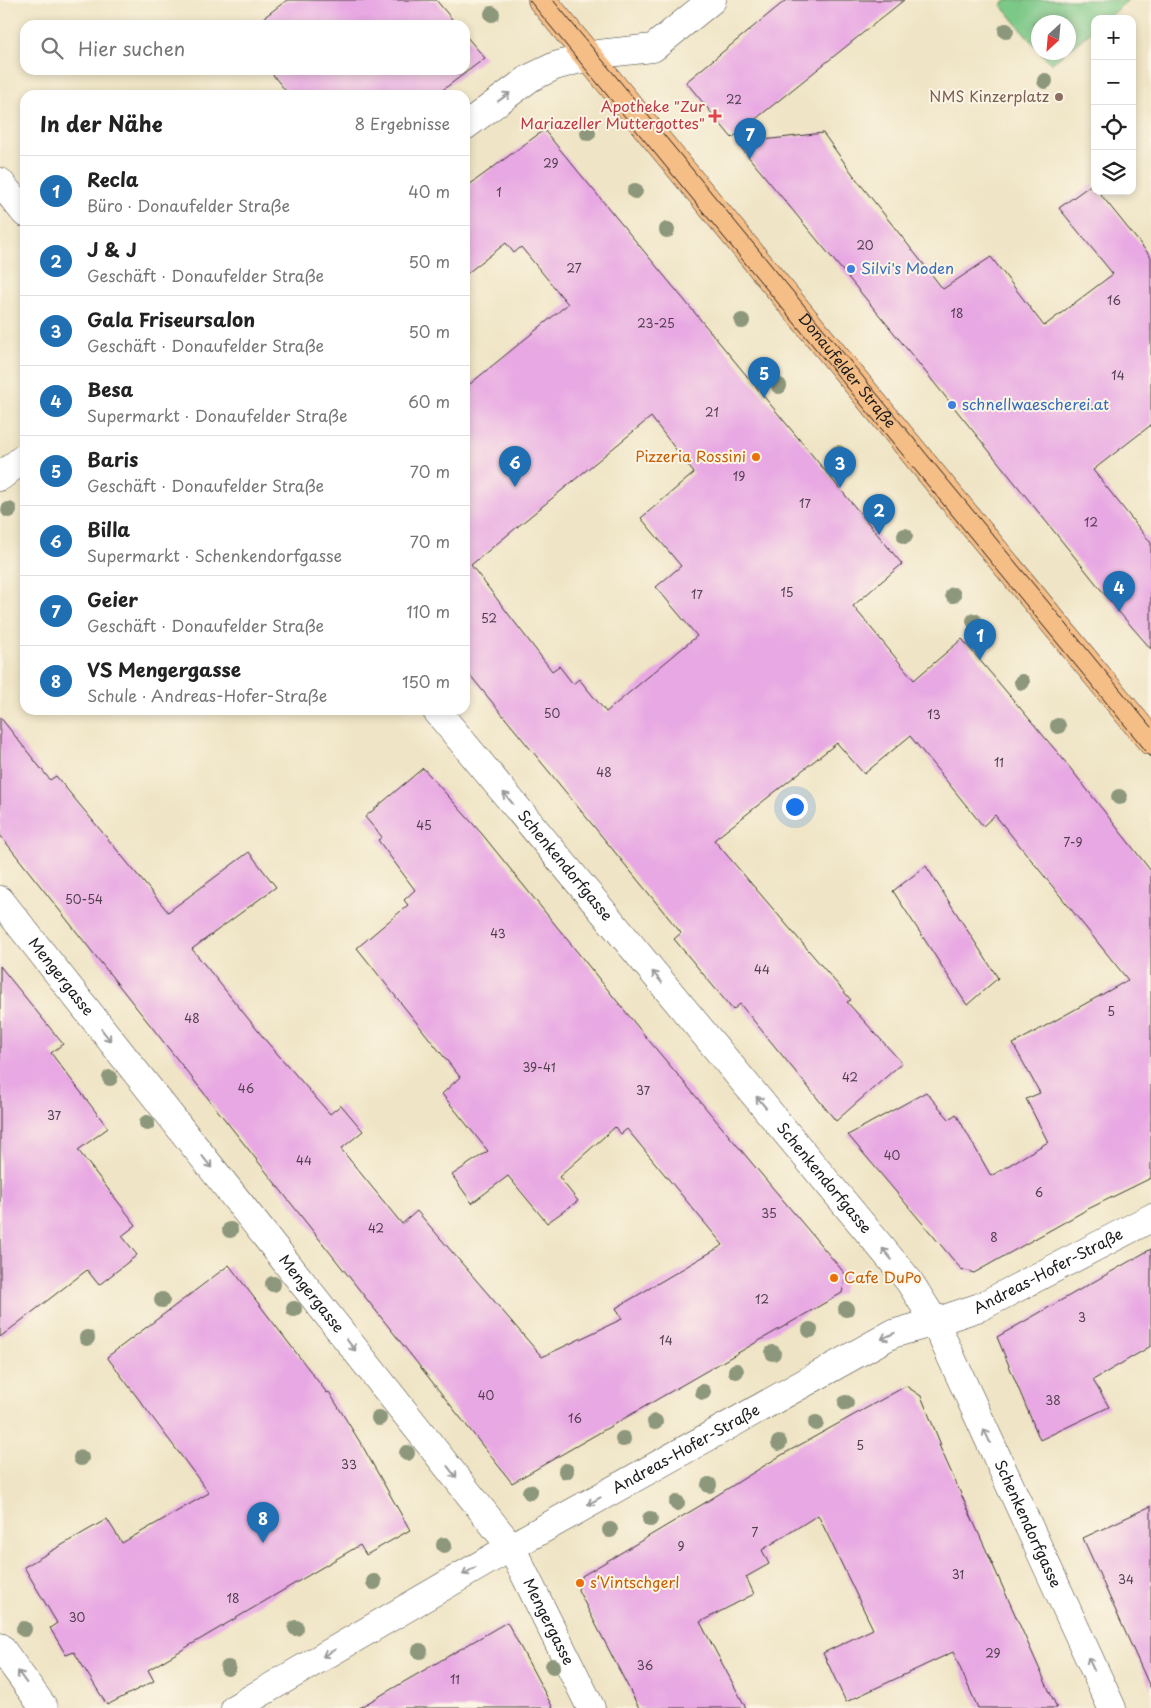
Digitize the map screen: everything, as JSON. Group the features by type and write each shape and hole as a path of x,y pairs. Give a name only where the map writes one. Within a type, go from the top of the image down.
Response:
{"main road":[{"name":"Donaufelder Straße","path":"542,0 1151,741"}],"street":[{"path":"470,122 530,78 555,66 588,56 653,48 712,0"},
{"path":"0,182 20,207"},
{"path":"0,477 20,461"},
{"name":"Schenkendorfgasse","path":"440,715 909,1281 935,1322 1112,1708"},
{"name":"Mengergasse","path":"0,900 511,1547 591,1708"},
{"name":"Andreas-Hofer-Straße","path":"234,1708 511,1547 892,1334 980,1307 1151,1218"},
{"path":"0,1646 44,1708"}],"green space":[{"path":"1007,0 1128,0 1111,15 1091,15 1091,31 1076,44 1076,15 1031,15 1031,41 1001,5"},
{"path":"1047,60 1056,60 1051,64"}],"building":[{"path":"287,0 436,0 453,20 261,20"},
{"path":"786,0 904,0 732,138 686,82"},
{"path":"470,41 485,58 470,69"},
{"path":"273,75 462,75 443,90 285,90"},
{"path":"544,130 902,564 853,606 914,680 962,639 1063,759 1151,871 1151,1178 1088,1209 974,1273 961,1269 848,1135 926,1092 949,1119 956,1114 991,1176 1048,1142 1026,1099 1040,1093 1013,1044 1128,980 995,815 983,826 910,736 864,774 837,743 714,840 851,1000 847,1002 902,1063 836,1121 740,1004 733,1010 674,939 681,933 470,675 470,384 568,304 521,247 514,253 506,243 470,271 470,184","holes":["651,417 694,473 641,518 681,566 656,587 697,636 606,712 579,679 573,684 559,666 552,671 471,565"]},
{"path":"823,133 857,180 943,289 991,257 1044,326 1113,274 1059,208 1091,185 1091,195 1101,195 1151,257 1151,425 1093,470 1151,543 1151,649 1119,612 890,328 737,143"},
{"path":"0,717 50,780 56,776 168,912 249,852 276,887 192,949 267,1042 330,1114 341,1105 363,1131 341,1149 402,1224 417,1211 542,1357 622,1319 616,1308 723,1245 627,1129 621,1134 615,1127 559,1177 578,1201 547,1223 508,1176 472,1203 452,1175 488,1151 442,1094 460,1077 357,948 408,905 404,900 415,890 378,840 382,837 365,817 423,768 482,834 646,1037 846,1275 842,1293 512,1483 0,835"},
{"path":"926,866 998,978 967,1005 893,891"},
{"path":"0,966 63,1044 51,1053 108,1128 78,1150 136,1225 122,1236 137,1255 99,1285 87,1270 0,1337"},
{"path":"1151,1249 1151,1346 1093,1380 1109,1407 1040,1440 997,1337"},
{"path":"229,1265 327,1393 329,1392 410,1530 366,1555 360,1545 148,1670 154,1681 107,1705 74,1652 66,1655 50,1628 57,1623 24,1567 107,1519 122,1543 209,1493 107,1357"},
{"path":"906,1386 921,1396 941,1445 939,1445 1057,1708 978,1708 953,1652 846,1702 823,1653 873,1629 818,1515 762,1550 769,1564 746,1577 754,1594 700,1622 746,1708 639,1708 578,1590 582,1576 780,1456"},
{"path":"1151,1506 1151,1689 1083,1538"},
{"path":"507,1622 553,1708 359,1708"}],"tram line":[{"path":"529,0 1151,757"},
{"path":"553,0 1151,727"}],"place":[{"name":"NMS Kinzerplatz","path":"1059,97"},
{"name":"Apotheke \"Zur Mariazeller Muttergottes\"","path":"715,116"},
{"name":"Geier","path":"750,159"},
{"name":"Silvi's Moden","path":"851,269"},
{"name":"Baris","path":"764,398"},
{"name":"schnellwaescherei.at","path":"952,405"},
{"name":"Pizzeria Rossini","path":"756,457"},
{"name":"Billa","path":"515,487"},
{"name":"Gala Friseursalon","path":"840,488"},
{"name":"J & J","path":"879,535"},
{"name":"Besa","path":"1119,612"},
{"name":"Recla","path":"980,660"},
{"name":"Cafe DuPo","path":"834,1278"},
{"name":"VS Mengergasse","path":"263,1543"},
{"name":"s‘Vintschgerl","path":"580,1583"}]}
